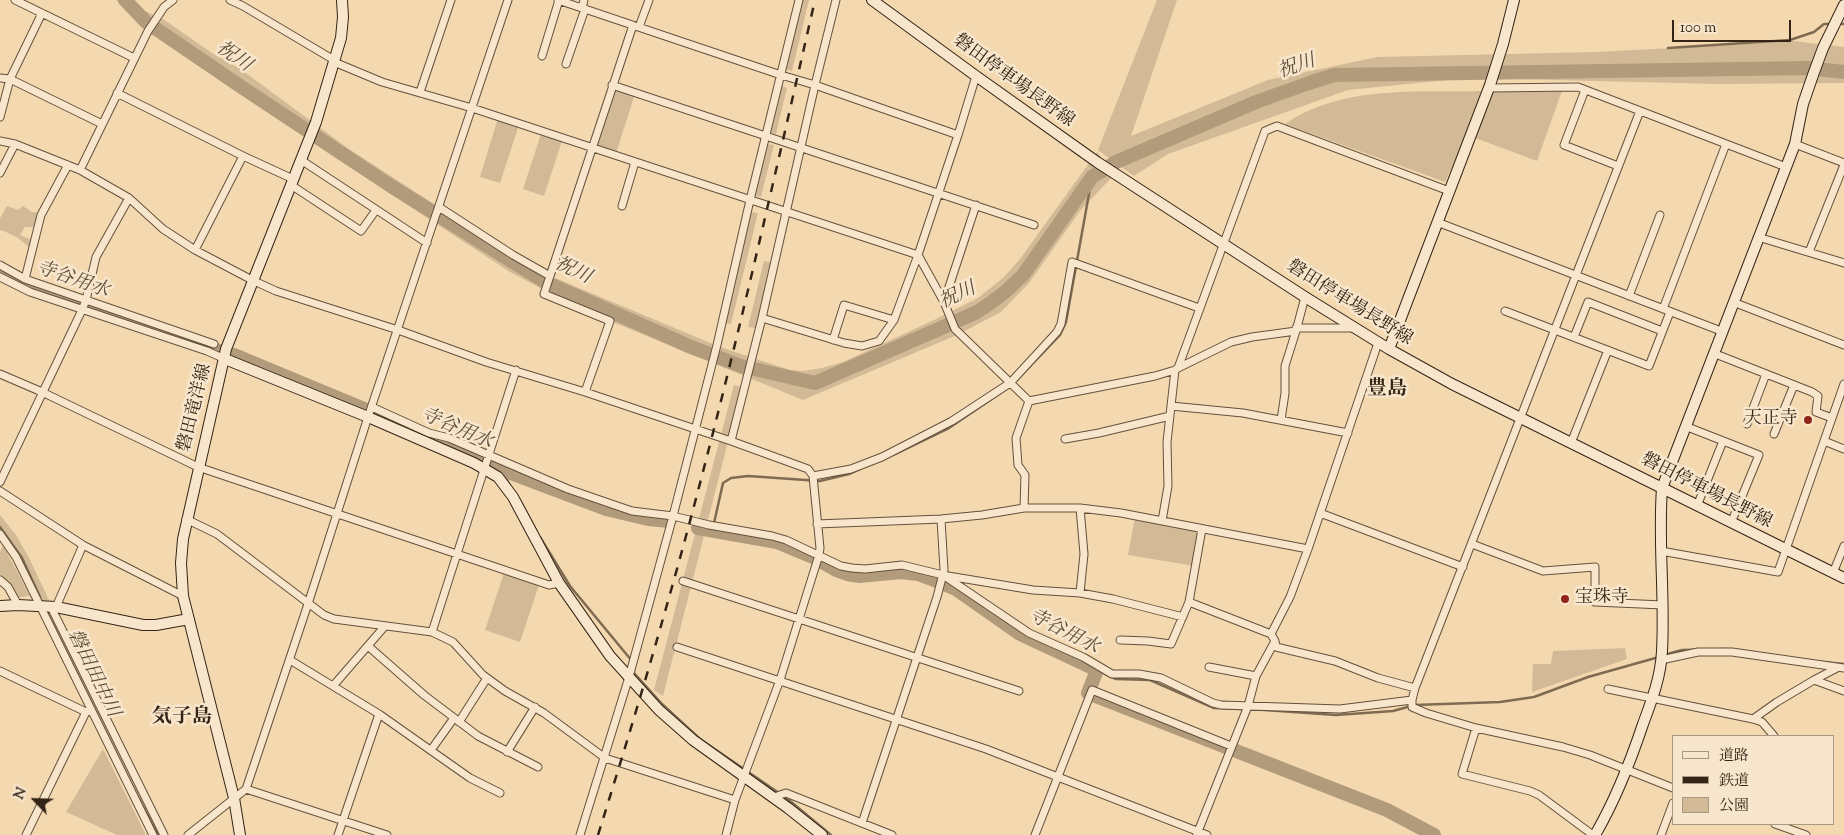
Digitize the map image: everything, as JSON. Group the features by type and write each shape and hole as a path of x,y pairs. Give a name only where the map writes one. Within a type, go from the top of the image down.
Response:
{"street":[{"path":"15,0 134,58"},
{"path":"80,170 148,31 164,7 173,0"},
{"path":"230,0 244,6 334,61 382,82 472,108 918,255 944,302 955,329 1029,401"},
{"name":"磐田竜洋線","path":"240,835 234,798 183,596 181,563 186,519 233,331 316,122 341,38 342,0"},
{"path":"420,92 451,0"},
{"path":"188,835 246,789 508,0"},
{"path":"542,56 559,0 583,5 636,26 781,76 815,85 958,135"},
{"path":"585,392 610,321 544,294 612,85 636,26 649,0"},
{"path":"580,835 629,677 673,516 717,345 799,0"},
{"path":"731,440 762,318 836,0"},
{"name":"磐田停車場長野線","path":"872,0 1097,162 1305,298 1378,343 1452,384 1844,578"},
{"path":"1389,349 1490,86 1514,0"},
{"path":"1476,728 1462,774 1539,795 1594,835 1628,769 1658,679 1662,656 1663,605 1659,520 1662,488 1786,167 1794,144 1803,104 1822,48 1841,18 1844,5 1840,0"},
{"path":"566,64 583,5"},
{"path":"0,116 10,79 42,13"},
{"path":"762,318 833,340 862,346 879,341 894,320 918,255 976,76"},
{"path":"0,78 10,79 102,124"},
{"path":"612,85 1034,225"},
{"path":"1490,86 1578,87 1786,167"},
{"path":"1585,90 1564,145 1618,166"},
{"path":"117,93 292,182 361,231 376,210"},
{"path":"1640,111 1415,688 1412,707 1476,728 1563,747 1628,769 1672,788"},
{"path":"1162,521 1168,486 1167,442 1176,369 1265,131 1277,126 1449,192"},
{"path":"0,141 14,144 80,170 129,198 164,229 195,250 276,291 398,330 486,362 731,440 808,469 813,476 820,548 819,555 780,680 736,800 726,835"},
{"path":"0,173 14,144"},
{"path":"1505,311 1649,366 1662,331 1666,310 1726,144"},
{"path":"1794,144 1844,164 1810,252"},
{"path":"195,250 243,156"},
{"path":"301,160 427,243"},
{"path":"622,206 635,162"},
{"path":"25,279 41,215 68,165"},
{"path":"0,482 82,310 96,257 129,198"},
{"path":"944,302 976,205"},
{"path":"439,207 513,255 550,276"},
{"path":"1629,296 1660,215"},
{"path":"1437,222 1722,331"},
{"path":"1758,237 1844,263"},
{"path":"813,476 851,469 882,457 952,421 1010,383 1057,332 1061,324 1072,262 1199,308"},
{"path":"0,265 25,279 214,344"},
{"path":"0,277 30,292 207,351 370,412 429,433 449,438 568,489 632,511 673,516 709,525 772,536 786,540 840,566 865,569 902,565 943,575 1034,590 1080,593 1113,599 1182,616"},
{"path":"1281,420 1286,366 1305,298"},
{"path":"1574,337 1588,302 1662,331"},
{"path":"1733,302 1844,345"},
{"path":"833,340 844,305 894,320"},
{"path":"1029,401 1156,376 1176,369 1231,342 1252,337 1296,330 1354,328"},
{"path":"1271,634 1290,597 1308,549 1378,343"},
{"path":"1571,443 1608,350"},
{"path":"1713,353 1818,396 1816,412 1832,418"},
{"path":"432,632 516,370"},
{"path":"0,374 42,392 198,467 549,585 559,583"},
{"path":"1747,424 1766,374"},
{"path":"1661,552 1778,572 1844,384"},
{"path":"1774,434 1794,385"},
{"path":"1024,508 1025,475 1018,465 1016,438 1029,401"},
{"path":"1171,406 1243,413 1348,433"},
{"path":"370,412 485,468 498,477 513,497 559,583 610,656 629,677 659,710 693,740 774,797 822,835"},
{"path":"1065,439 1170,416"},
{"path":"1685,426 1759,455 1731,523"},
{"path":"1697,506 1724,441"},
{"path":"1824,442 1844,449"},
{"path":"0,491 83,545 183,596"},
{"path":"817,524 941,519 1024,508 1080,508 1121,513 1308,549"},
{"path":"1080,508 1084,554 1080,593"},
{"path":"1320,513 1463,567"},
{"path":"186,519 217,534 324,615 334,619 432,632 453,642 487,678 505,692 544,712 605,758 736,800"},
{"path":"862,823 943,575 941,519"},
{"path":"1120,640 1171,644 1189,602 1202,529"},
{"path":"0,534 47,606 164,835"},
{"path":"1472,544 1543,571 1595,567 1595,602 1663,605"},
{"path":"47,606 83,545"},
{"path":"1834,573 1844,546"},
{"path":"943,575 1028,633 1083,657 1112,674 1138,674 1156,677 1213,703 1340,709 1412,700"},
{"path":"0,580 8,587 18,605"},
{"path":"684,581 1019,691"},
{"path":"1189,602 1271,634 1276,647 1335,660 1378,678 1415,688"},
{"path":"0,606 47,606 143,625 156,625 189,619"},
{"path":"47,606 89,712 153,835"},
{"path":"333,686 385,626"},
{"path":"1197,833 1248,706 1256,676 1275,641"},
{"path":"368,646 424,695 478,736 538,767"},
{"path":"677,647 986,749 1058,776 1197,833 1207,835"},
{"path":"1662,656 1698,652 1732,652 1841,668"},
{"path":"290,660 379,714 470,778 500,792"},
{"path":"1209,667 1256,676"},
{"path":"1753,719 1814,680 1841,668"},
{"path":"0,671 89,712"},
{"path":"431,750 487,678"},
{"path":"1814,680 1844,692"},
{"path":"1608,689 1753,719 1762,722 1773,735"},
{"path":"1035,835 1092,690 1231,746"},
{"path":"507,752 535,707"},
{"path":"26,835 89,712"},
{"path":"338,835 379,714"},
{"path":"246,789 387,835"},
{"path":"774,797 786,792 892,835"},
{"path":"1661,835 1672,806"},
{"path":"1781,825 1806,835"}],"green space":[{"path":"116,0 133,0 145,11 163,19 212,53 239,68 349,149 491,241 548,275 720,347 790,370 803,371 843,362 978,298 1004,277 1020,259 1097,152 1113,176 1080,211 1029,283 1001,312 957,335 803,400 576,307 510,272 331,155 159,39"},
{"path":"802,0 809,0 792,71 785,69"},
{"path":"1157,0 1177,0 1131,136 1268,80 1377,57 1597,52 1765,43 1785,40 1844,47 1844,83 1719,84 1468,78 1348,90 1168,154 1134,176 1098,150"},
{"path":"782,86 787,88 776,134 770,133"},
{"path":"615,88 635,94 616,153 596,146"},
{"path":"1563,88 1537,161 1470,136 1483,102 1445,182 1285,124 1308,111 1332,102 1382,93"},
{"path":"498,118 519,125 500,183 480,177"},
{"path":"542,131 563,138 544,196 523,189"},
{"path":"767,144 774,145 761,197 754,195"},
{"path":"7,206 18,210 23,206 32,212 38,213 33,227 25,227 20,235 34,241 30,248 18,238 2,230 0,231 0,218"},
{"path":"750,212 758,213 731,324 722,323"},
{"path":"764,261 770,262 756,328 748,327"},
{"path":"734,385 742,387 663,696 654,690"},
{"path":"0,515 16,535 29,558 161,835 152,835 16,557 0,535"},
{"path":"1135,517 1202,529 1195,566 1128,555"},
{"path":"3,545 30,596 14,598 0,581 0,552"},
{"path":"505,570 540,582 520,642 485,630"},
{"path":"1625,648 1627,659 1532,692 1533,664 1551,664 1553,651"},
{"path":"103,749 146,835 117,835 66,812"}],"waterway":[{"name":"祝川","path":"125,0 146,22 243,88 391,186 547,283 691,347 741,366 815,383 977,312 989,304 1023,275 1092,177 1116,162 1256,102 1334,75 1808,68 1844,72"},
{"path":"1668,48 1790,40 1814,32 1824,24 1829,24"},
{"path":"1015,382 1060,335 1066,322 1092,177"},
{"name":"寺谷用水","path":"0,271 24,285 219,351"},
{"name":"寺谷用水","path":"234,355 376,414 500,469 606,509 648,519 669,521"},
{"path":"895,454 949,428 1011,386"},
{"path":"500,469 511,487"},
{"path":"712,532 723,483 731,478 748,476 820,481 849,474 860,469"},
{"path":"521,502 537,532"},
{"name":"磐田田中川","path":"0,527 22,558 40,597"},
{"name":"寺谷用水","path":"698,528 777,542 847,574 859,576 901,572 918,574 956,589 1020,634 1097,670 1088,693 1387,810 1434,835"},
{"path":"540,537 570,586 632,661"},
{"path":"1664,655 1682,650 1728,649"},
{"path":"1250,709 1336,715 1393,711 1415,705 1500,702 1534,697 1588,677 1659,657"},
{"path":"1823,662 1844,664"},
{"path":"1097,670 1116,679 1150,680 1214,708 1242,709"},
{"path":"634,671 662,704 700,739 779,793"},
{"path":"784,796 831,835"},
{"name":"磐田田中川","path":"139,799 158,835"}],"railway":[{"path":"598,835 676,573 704,469 815,0"}],"place":[{"name":"天正寺","path":"1808,420"},
{"name":"宝珠寺","path":"1565,599"}],"district":[{"name":"豊島","path":"1387,391"},
{"name":"気子島","path":"182,719"}]}
